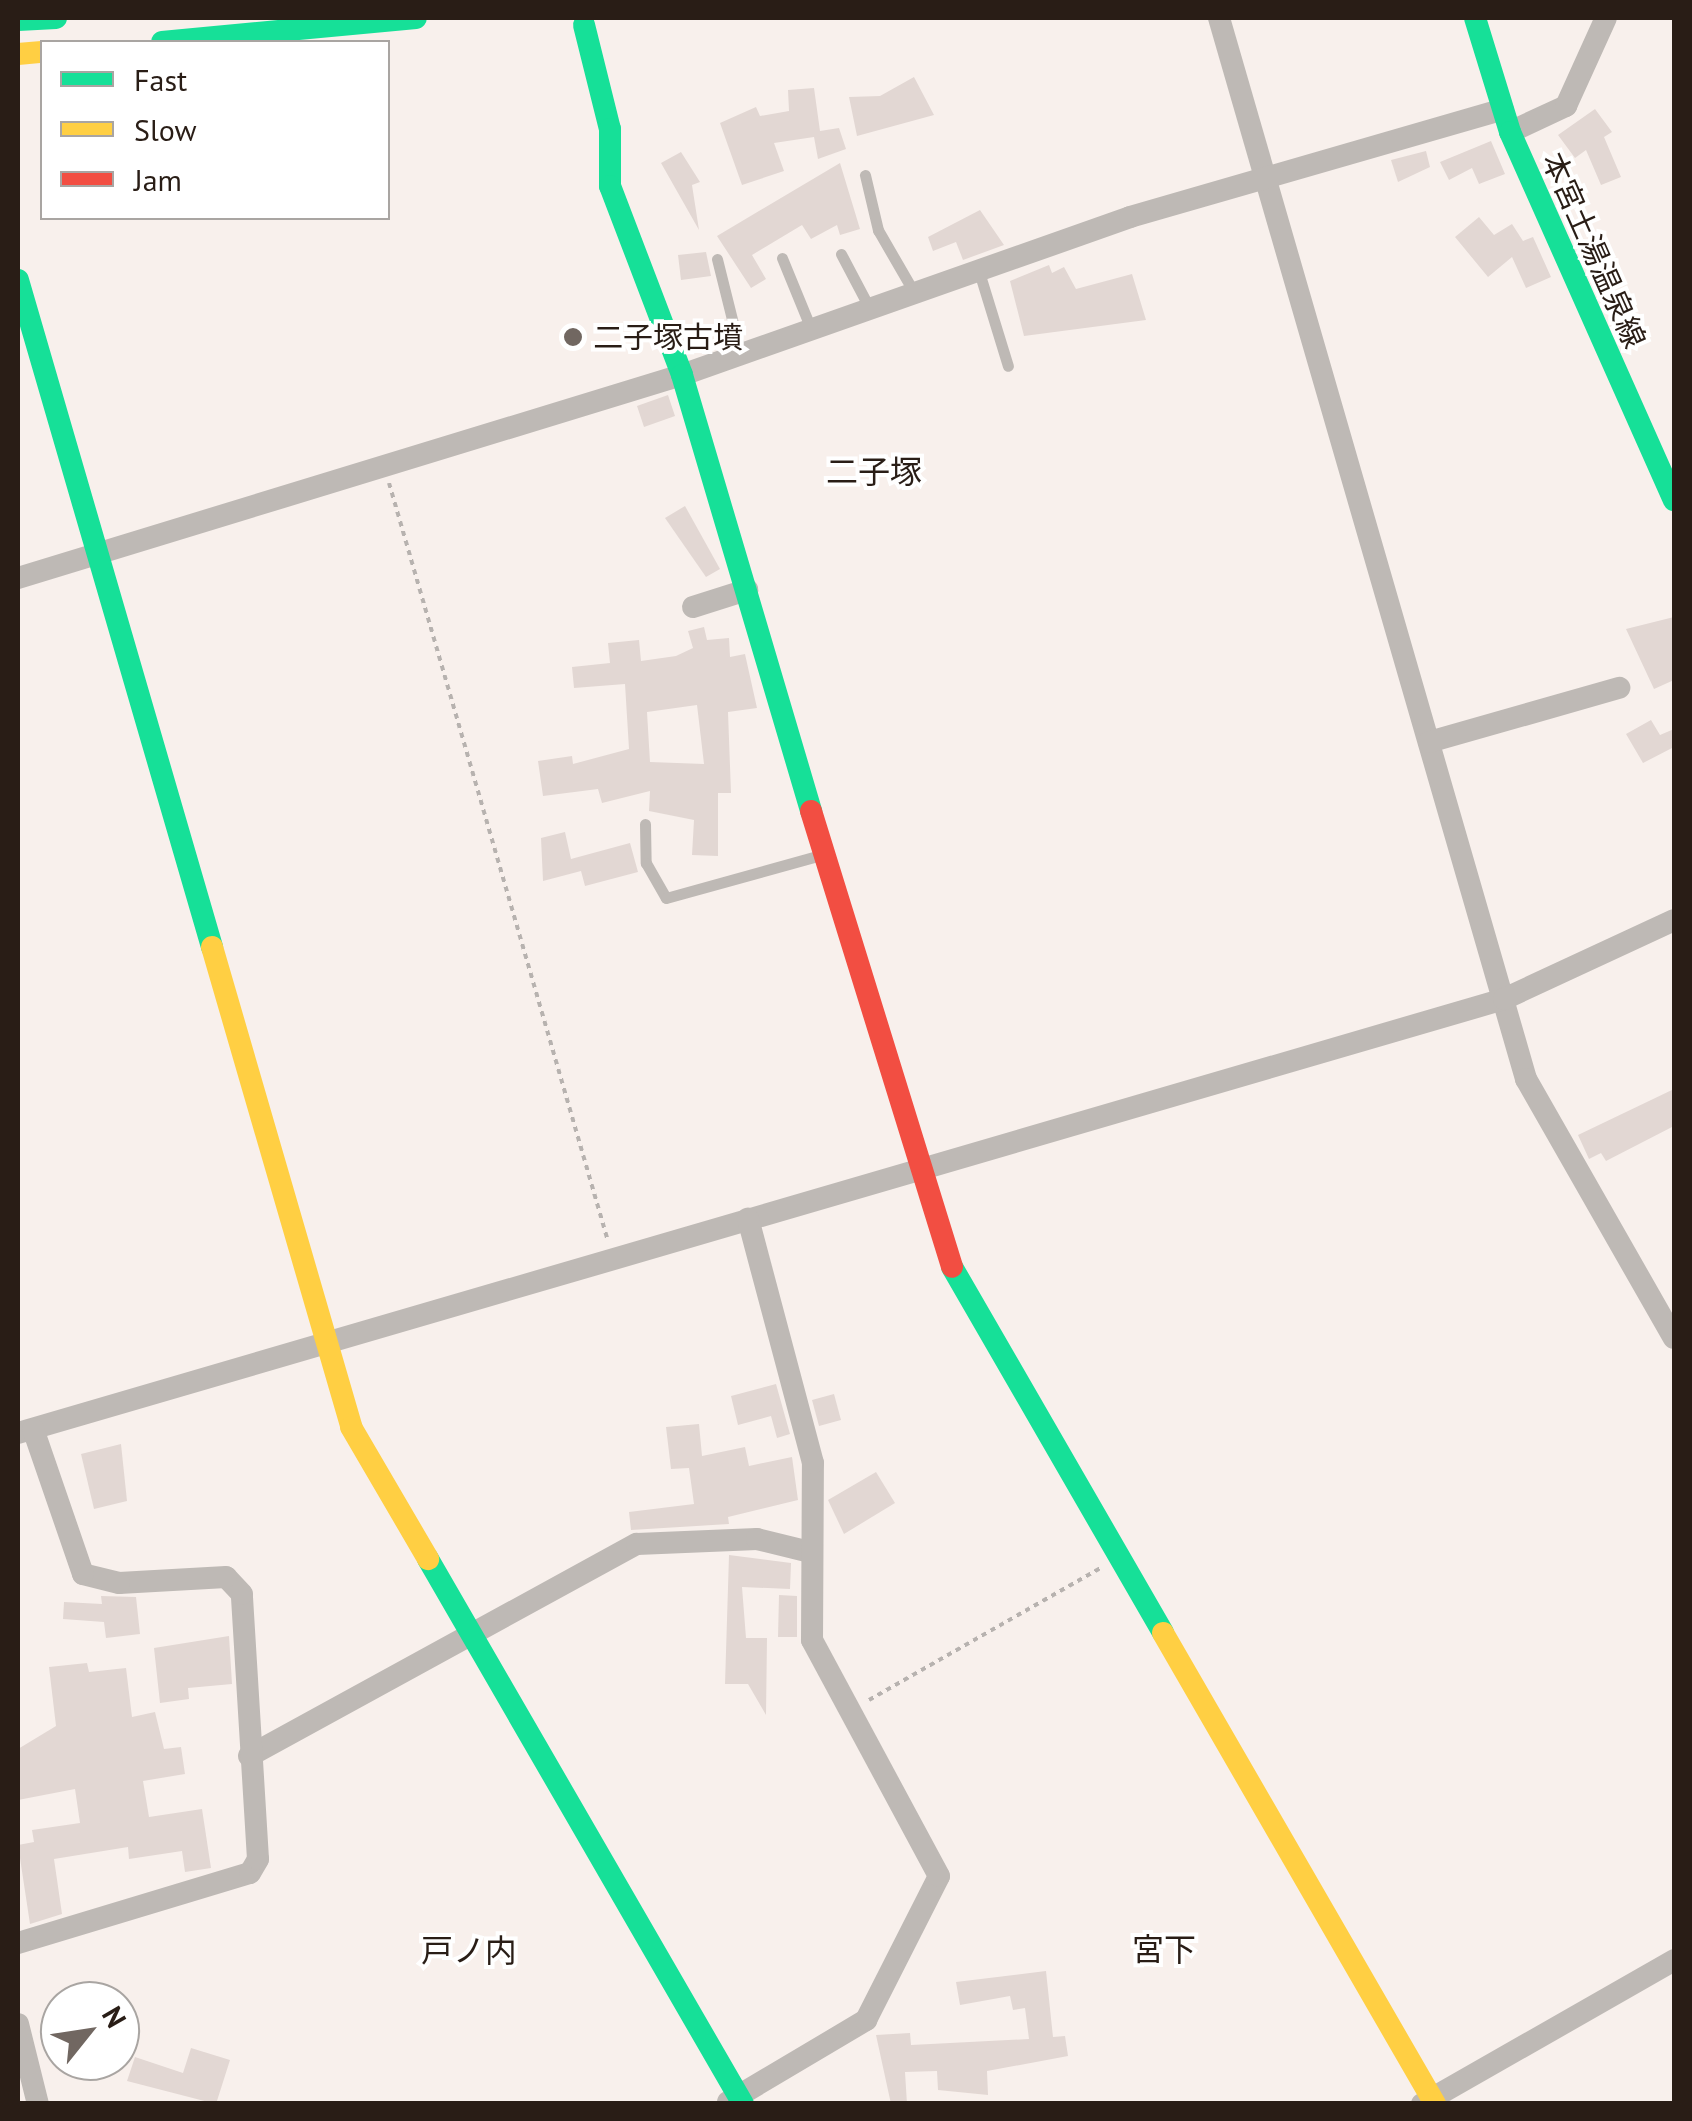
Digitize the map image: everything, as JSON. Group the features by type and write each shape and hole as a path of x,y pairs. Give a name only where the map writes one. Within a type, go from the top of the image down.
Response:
{"main road":[{"path":"18,20 56,18"},
{"path":"183,40 416,18"},
{"name":"本宮土湯温泉線","path":"1474,18 1506,120 1674,500"},
{"path":"584,25 610,129 610,186 682,375 948,1267 1429,2102"},
{"path":"18,280 351,1426 736,2101"}],"street":[{"path":"1219,18 1526,1079 1674,1338"},
{"path":"18,578 97,557 682,375 980,275 1130,217 1506,120 1549,122 1566,106 1606,18"},
{"path":"692,607 747,590"},
{"path":"1429,742 1620,688"},
{"path":"18,1943 250,1873 258,1858 238,1585 226,1577 119,1582 83,1574 25,1431 1504,999 1674,920"},
{"path":"736,2101 866,2020 936,1890 936,1860 850,1711 809,1630 813,1462 748,1219"},
{"path":"249,1756 637,1544 757,1540 810,1552"},
{"path":"1429,2102 1674,1960"},
{"path":"18,2024 38,2104"}],"lane":[{"path":"865,175 878,230 916,296"},
{"path":"840,254 871,310"},
{"path":"782,258 812,331"},
{"path":"717,259 741,355"},
{"path":"980,275 1008,366"},
{"path":"645,824 646,863 666,898 824,854"}],"path":[{"path":"383,465 612,1257"},
{"path":"850,1711 1117,1558"}],"building":[{"path":"914,77 934,115 857,136 849,97 880,96"},
{"path":"814,88 820,131 839,128 846,149 818,159 814,137 774,143 784,171 742,185 720,123 756,107 760,116 789,111 788,90"},
{"path":"1595,109 1612,132 1604,137 1621,177 1601,185 1586,150 1575,158 1558,135"},
{"path":"1491,141 1505,174 1479,184 1472,168 1449,180 1440,162"},
{"path":"1426,151 1430,167 1398,182 1391,160"},
{"path":"681,152 700,182 692,185 699,230 661,163"},
{"path":"840,163 860,229 840,235 837,225 811,239 802,225 752,255 766,279 751,288 717,236"},
{"path":"980,210 1004,245 963,260 956,242 933,251 928,237"},
{"path":"1479,217 1494,235 1512,224 1523,241 1533,237 1551,277 1526,288 1512,257 1488,277 1455,237"},
{"path":"706,252 711,276 681,280 678,255"},
{"path":"1049,265 1052,273 1064,267 1076,289 1132,274 1146,320 1024,336 1010,281"},
{"path":"668,395 675,416 644,427 637,406"},
{"path":"685,506 720,569 706,577 665,518"},
{"path":"1674,617 1674,680 1654,689 1626,629"},
{"path":"704,627 707,640 729,638 730,657 745,654 757,708 728,712 731,793 718,793 718,856 692,855 694,820 649,811 650,791 602,803 598,789 543,796 538,761 572,756 573,764 629,749 625,684 574,688 572,667 610,663 608,643 639,640 641,661 676,656 693,648 688,631","holes":["697,705 704,764 650,762 647,712"]},
{"path":"1651,720 1660,735 1674,729 1674,747 1643,763 1626,734"},
{"path":"565,832 571,859 630,843 638,872 585,886 581,871 543,881 541,838"},
{"path":"1674,1089 1674,1126 1606,1161 1601,1153 1589,1159 1578,1135"},
{"path":"776,1384 790,1434 777,1438 771,1416 738,1425 731,1396"},
{"path":"834,1394 841,1420 819,1426 812,1400"},
{"path":"699,1424 702,1456 745,1447 749,1466 792,1457 798,1500 728,1517 729,1524 631,1530 629,1512 694,1504 689,1468 671,1469 666,1427"},
{"path":"121,1444 127,1501 94,1509 81,1454"},
{"path":"876,1472 895,1503 844,1534 828,1500"},
{"path":"729,1555 791,1563 790,1589 742,1587 746,1638 767,1638 766,1715 748,1684 725,1684"},
{"path":"779,1595 797,1596 797,1637 778,1637"},
{"path":"101,1596 136,1597 140,1634 106,1638 104,1622 63,1619 64,1602 102,1604"},
{"path":"229,1636 232,1684 188,1688 189,1699 160,1703 154,1648"},
{"path":"87,1663 89,1672 126,1668 132,1717 155,1712 164,1749 181,1747 185,1774 143,1781 149,1817 202,1809 211,1868 185,1872 182,1851 129,1859 128,1847 54,1859 62,1914 30,1924 18,1845 34,1842 32,1830 80,1823 75,1789 18,1800 18,1749 56,1726 49,1667"},
{"path":"1046,1971 1053,2037 1065,2036 1068,2056 987,2071 988,2095 938,2090 937,2071 905,2072 907,2104 891,2104 876,2035 910,2033 911,2045 1029,2039 1025,2008 1013,2010 1010,1996 960,2005 956,1982"},
{"path":"191,2048 230,2060 216,2104 127,2081 140,2081 140,2059 183,2073"}],"traffic: fast":[{"path":"18,20 56,18"},
{"path":"183,40 416,18"},
{"path":"1475,18 1510,132 1674,500"},
{"path":"584,25 610,129 610,186 682,375 811,811"},
{"path":"18,280 212,947"},
{"path":"952,1267 1163,1633"},
{"path":"428,1559 743,2104"}],"traffic: slow":[{"path":"18,54 40,52"},
{"path":"212,947 351,1427 428,1559"},
{"path":"1163,1633 1435,2104"}],"traffic: jam":[{"path":"811,811 952,1267"}],"place":[{"name":"二子塚古墳","path":"573,337"}],"district":[{"name":"二子塚","path":"874,471"},
{"name":"宮下","path":"1164,1949"},
{"name":"戸ノ内","path":"469,1950"}]}
